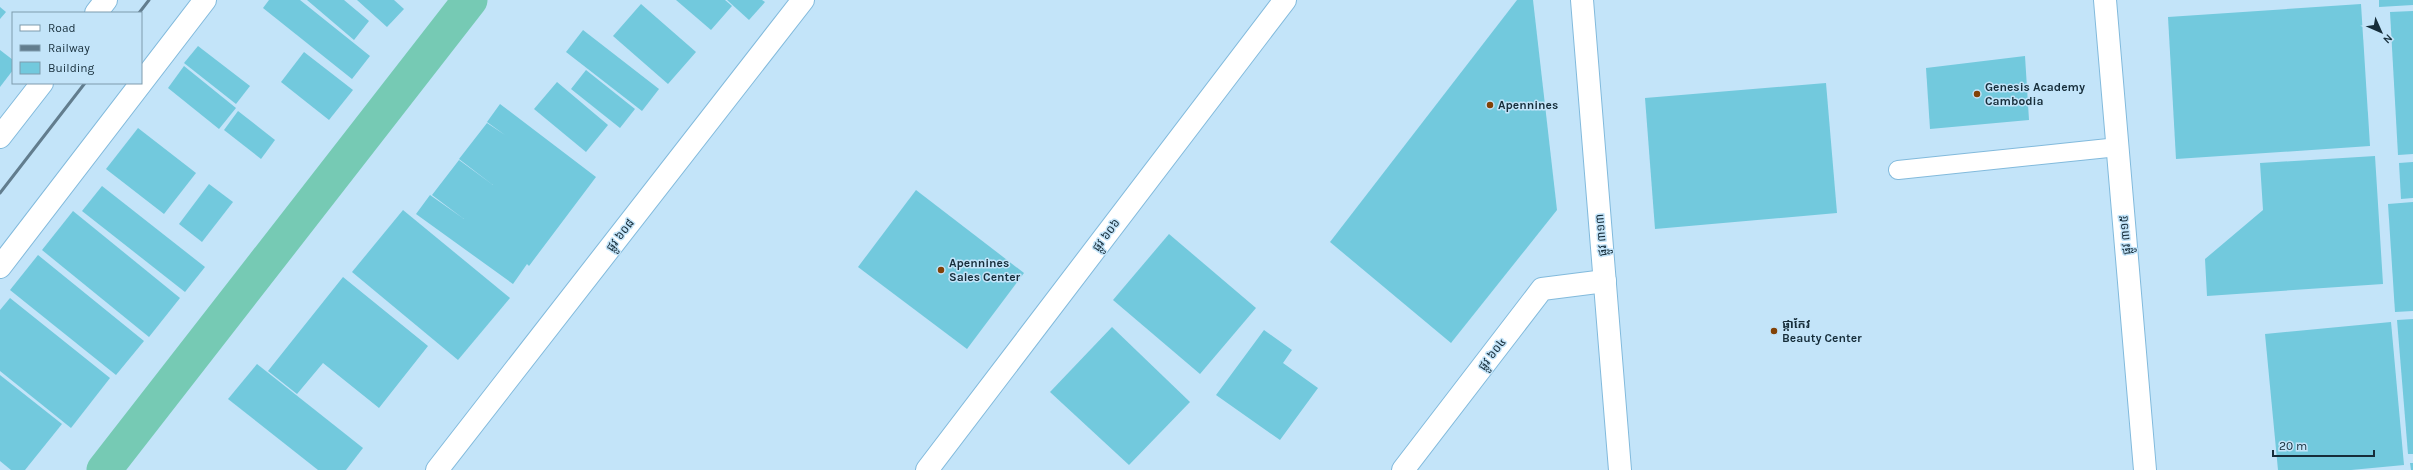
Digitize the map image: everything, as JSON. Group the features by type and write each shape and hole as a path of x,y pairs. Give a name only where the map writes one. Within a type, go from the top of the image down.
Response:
{"street":[{"path":"97,12 106,0"},
{"path":"142,82 205,0"},
{"name":"ផ្លូវ ៦០៨","path":"437,470 803,0"},
{"name":"ផ្លូវ ៦០៦","path":"927,470 1285,0"},
{"name":"ផ្លូវ ៣១៣","path":"1582,0 1620,470"},
{"name":"ផ្លូវ ៣១៥","path":"2105,0 2145,470"},
{"path":"0,138 41,84"},
{"path":"0,266 140,84"},
{"name":"ផ្លូវ ៦០៤","path":"1403,470 1542,289 1605,281"}],"lane":[{"path":"1898,170 2118,147"}],"building":[{"path":"269,0 300,0 370,56 352,79 263,8"},
{"path":"307,0 344,0 369,21 354,40"},
{"path":"357,0 394,0 404,9 387,27"},
{"path":"676,0 725,0 732,6 711,30"},
{"path":"727,0 762,0 765,2 749,20"},
{"name":"Apennines","path":"1517,0 1533,0 1557,210 1451,343 1330,242"},
{"path":"2379,0 2413,0 2413,5 2379,7"},
{"path":"641,4 696,52 668,84 613,36"},
{"path":"2361,4 2370,146 2176,159 2168,17"},
{"path":"0,7 6,12 0,19"},
{"path":"2413,11 2413,154 2398,155 2390,12"},
{"path":"583,30 659,89 642,111 566,52"},
{"path":"198,46 250,86 236,104 184,63"},
{"path":"0,50 12,59 12,71 0,87"},
{"path":"304,52 353,90 329,120 281,82"},
{"name":"Genesis Academy Cambodia","path":"2025,56 2029,120 1930,129 1926,68"},
{"path":"184,66 236,108 219,129 168,88"},
{"path":"586,70 635,109 620,128 571,89"},
{"path":"557,82 608,125 586,152 534,109"},
{"path":"1826,83 1837,213 1655,229 1645,98"},
{"path":"500,104 596,177 529,266 527,264 513,284 416,214 430,195 464,219 432,195 459,160 493,185 459,159 487,123 505,135 487,122"},
{"path":"238,111 275,140 261,159 224,130"},
{"path":"138,128 196,173 164,214 106,169"},
{"path":"2375,156 2383,284 2207,296 2205,259 2263,210 2260,163"},
{"path":"2413,162 2413,198 2401,199 2399,163"},
{"path":"209,184 233,202 202,242 179,224"},
{"path":"102,186 205,267 185,292 82,211"},
{"name":"Apennines Sales Center","path":"916,190 1024,273 967,349 858,267"},
{"path":"2413,202 2413,311 2395,312 2388,204"},
{"path":"403,210 510,298 458,360 352,272"},
{"path":"73,211 180,298 149,337 42,250"},
{"path":"1169,234 1256,308 1200,374 1113,300"},
{"path":"38,255 144,341 116,375 10,290"},
{"path":"343,277 428,346 379,408 323,363 297,394 268,371"},
{"path":"10,298 110,378 71,428 0,371 0,310"},
{"path":"2413,319 2413,454 2408,454 2397,320"},
{"path":"2391,322 2404,465 2351,470 2278,470 2265,334"},
{"path":"1112,327 1190,402 1129,465 1050,392"},
{"path":"1264,330 1292,350 1283,363 1318,388 1280,440 1216,395"},
{"path":"257,364 363,448 346,470 318,470 228,399"},
{"path":"0,375 62,424 25,470 11,470 0,461"},
{"path":"2410,463 2413,463 2413,470 2411,470"}],"waterway":[{"path":"104,470 470,0"}],"railway":[{"path":"140,12 149,0"},
{"path":"0,193 84,84"}],"place":[{"name":"Genesis Academy Cambodia","path":"1977,94"},
{"name":"Apennines","path":"1490,105"},
{"name":"Apennines Sales Center","path":"941,270"},
{"name":"ផ្កាកែវ Beauty Center","path":"1774,331"}]}
